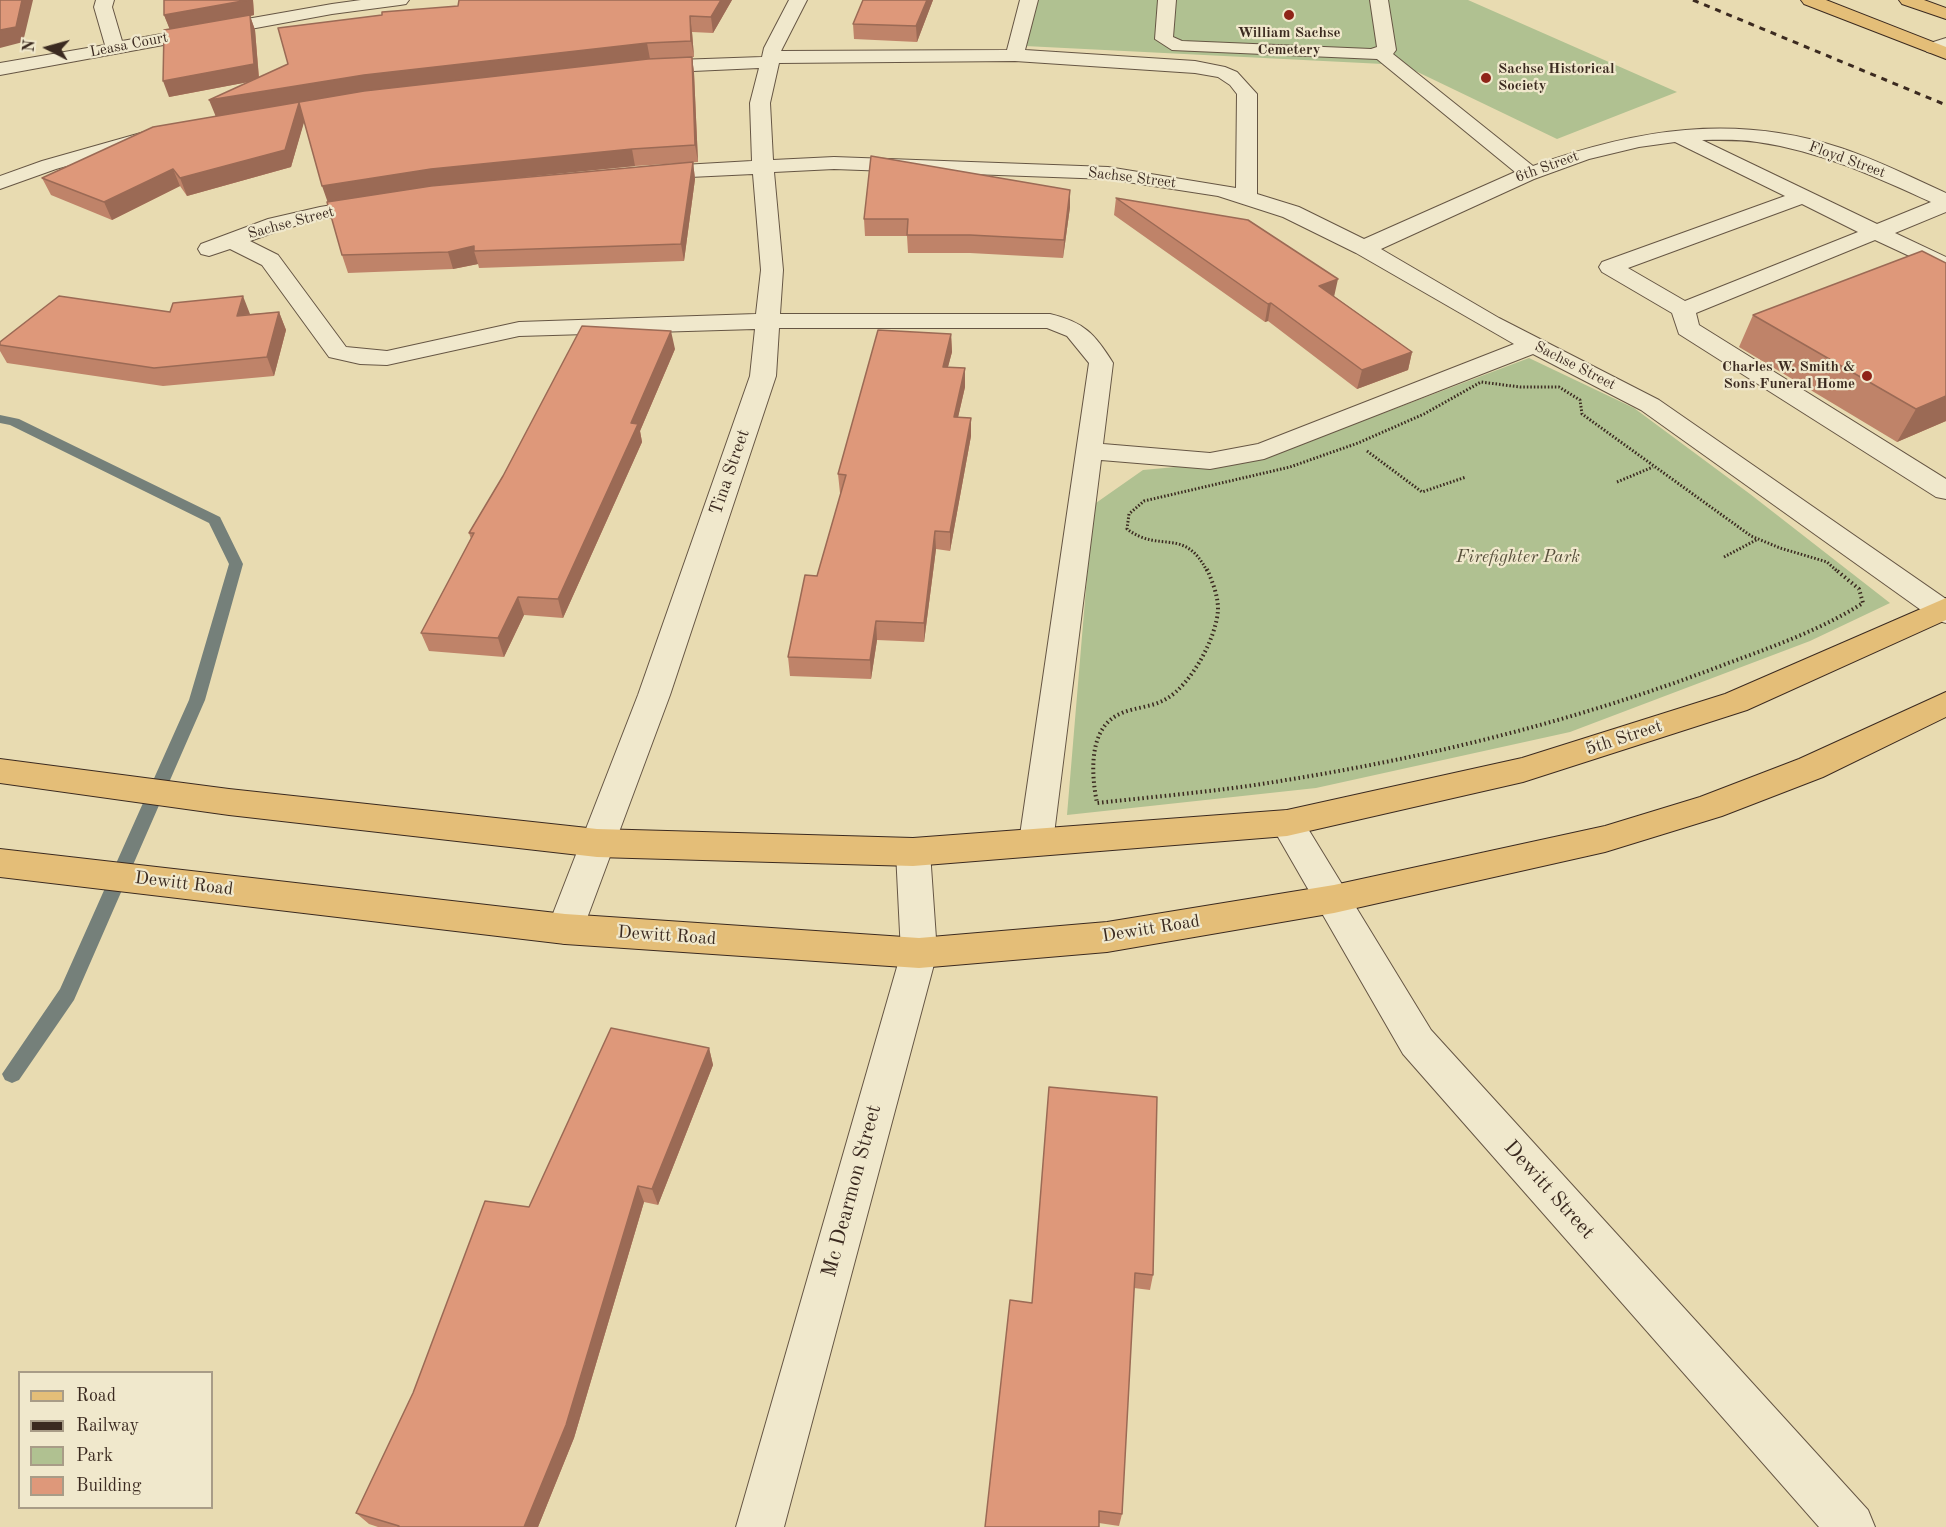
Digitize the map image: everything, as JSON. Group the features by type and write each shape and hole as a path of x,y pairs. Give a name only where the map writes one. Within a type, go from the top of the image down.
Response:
{"main road":[{"path":"1810,0 1942,48"},
{"path":"1908,0 1946,14"},
{"name":"5th Street","path":"1287,823 1523,770 1736,702 1945,610"},
{"path":"1334,899 1605,839 1710,807 1811,768 1946,703"},
{"path":"9,772 229,802 597,843 913,852 1287,823"},
{"name":"Dewitt Road","path":"0,863 565,929 919,953 1107,937 1334,899"}],"street":[{"path":"105,0 103,7 115,47"},
{"name":"Leasa Court","path":"0,69 329,5 400,0"},
{"name":"Tina Street","path":"565,929 654,695 763,376 772,270 760,103 773,48 798,0"},
{"path":"1015,55 1029,0"},
{"path":"1167,0 1164,39 1178,46 1372,55 1387,50 1379,0"},
{"path":"1379,52 1528,172"},
{"path":"627,69 770,60 1015,55 1195,67 1221,72 1239,81 1247,94 1246,198"},
{"path":"0,183 48,165 135,139 178,131"},
{"name":"6th Street","path":"1364,249 1528,172 1595,149 1644,139 1743,134"},
{"name":"Floyd Street","path":"1743,134 1782,139 1817,147 1879,170 1946,202"},
{"path":"1678,136 1946,266"},
{"name":"Sachse Street","path":"623,175 834,163 1108,173 1221,190 1291,212 1364,249 1491,323 1650,405 1945,610"},
{"path":"1802,197 1610,267 1683,310 1688,329 1942,484"},
{"name":"Sachse Street","path":"401,200 320,213 276,224 220,245 270,260 338,352 360,357 387,358 414,354 519,329 768,321"},
{"path":"1683,310 1877,233 1946,202"},
{"path":"768,321 1050,321 1076,331 1091,347 1101,363 1036,842"},
{"path":"1089,451 1210,461 1264,451 1534,345"},
{"name":"Dewitt Street","path":"1287,823 1417,1042 1851,1527"},
{"name":"Mc Dearmon Street","path":"760,1527 919,953 913,852"}],"path":[{"path":"1481,382 1526,387 1551,384 1567,389 1580,400 1582,414 1654,466 1750,536 1827,562 1859,589 1863,603 1790,639 1671,685 1579,716 1460,747 1313,776 1096,803 1093,768 1097,738 1112,717 1171,696 1192,669 1210,637 1218,609 1210,574 1194,550 1173,542 1143,540 1127,529 1129,513 1144,501 1290,468 1358,443 1424,414 1481,382"},
{"path":"1358,443 1422,492 1466,477"},
{"path":"1617,482 1654,466"},
{"path":"1724,557 1758,539"}],"green space":[{"path":"1036,0 1468,0 1677,92 1557,139 1403,65 1025,46"},
{"name":"Firefighter Park","path":"1529,358 1634,408 1750,494 1890,603 1810,641 1570,732 1316,788 1067,815 1093,505 1143,470 1262,459"}],"building":[{"path":"0,0 22,0 16,27 0,30"},
{"path":"164,0 248,0 164,15"},
{"path":"459,0 721,0 711,17 690,16 691,41 647,43 364,75 209,100 288,64 278,28 382,15 382,12 458,6"},
{"path":"863,0 927,0 916,26 853,24"},
{"path":"250,15 254,64 163,81 164,30"},
{"path":"692,57 695,145 431,169 322,186 299,103 285,150 180,178 173,169 104,202 42,178 153,127 364,91 648,59"},
{"path":"871,156 1070,190 1064,240 970,235 907,235 908,219 864,219"},
{"path":"693,162 681,244 474,251 474,246 448,252 342,255 327,202 431,186"},
{"path":"1116,198 1248,220 1338,279 1319,286 1412,352 1362,370 1271,303 1268,304"},
{"path":"1922,251 1946,263 1946,396 1916,409 1753,315"},
{"path":"59,296 170,312 173,303 243,296 237,316 279,312 267,357 154,368 0,345 0,342"},
{"path":"582,326 671,331 631,423 638,424 558,599 518,597 498,638 421,633 474,533 469,533 503,476"},
{"path":"878,330 951,334 943,367 965,368 954,417 971,418 950,532 935,531 924,623 876,621 870,660 788,657 805,575 817,576 846,475 838,474"},
{"path":"611,1028 709,1048 652,1189 638,1186 566,1425 524,1527 398,1527 356,1513 413,1393 485,1201 529,1207"},
{"path":"1049,1087 1157,1097 1153,1275 1135,1273 1122,1514 1099,1511 1099,1527 985,1527 1010,1300 1032,1303"}],"waterway":[{"path":"0,419 14,422 215,520 236,564 197,700 67,994 12,1074"}],"railway":[{"path":"1693,0 1946,105"}],"place":[{"name":"William Sachse Cemetery","path":"1289,15"},
{"name":"Sachse Historical Society","path":"1486,78"},
{"name":"Charles W. Smith & Sons Funeral Home","path":"1867,376"}]}
